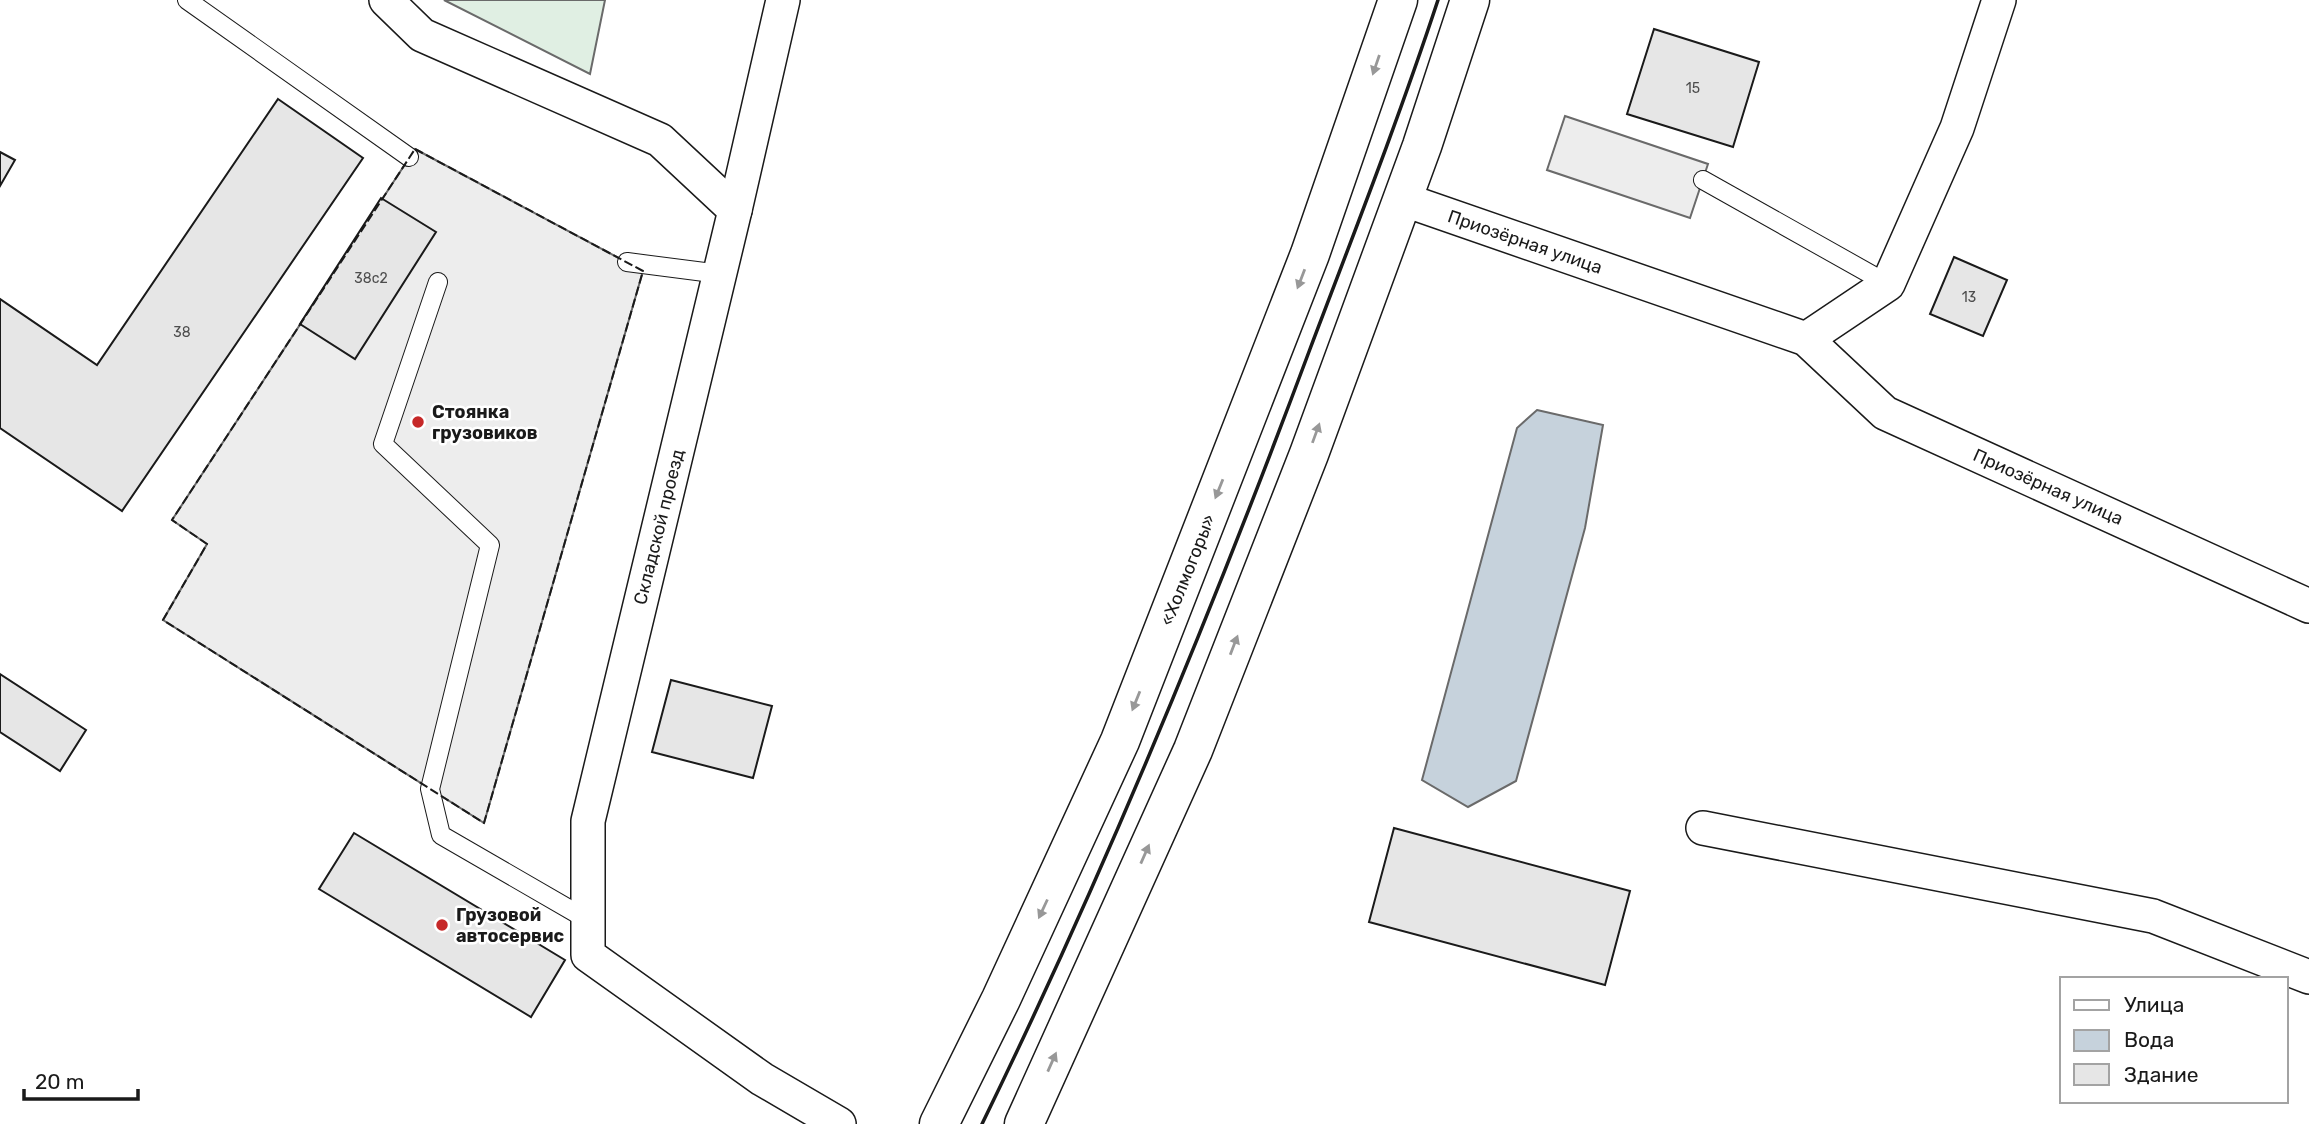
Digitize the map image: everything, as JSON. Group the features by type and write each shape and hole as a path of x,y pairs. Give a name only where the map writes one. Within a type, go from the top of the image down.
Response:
{"highway":[{"name":"«Холмогоры»","path":"939,1124 1001,999 1120,741 1310,254 1398,0"},
{"path":"1024,1124 1193,750 1309,454 1402,199 1470,0"}],"street":[{"path":"386,0 422,34 660,140 735,210"},
{"name":"Складской проезд","path":"783,0 588,821 588,955 762,1079 839,1124"},
{"path":"1806,339 1888,284 1957,128 1999,0"},
{"name":"Приозёрная улица","path":"1402,199 1806,339 1885,413 2309,606"},
{"path":"1703,828 2153,916 2309,976"}],"lane":[{"path":"187,0 409,157"},
{"path":"1703,180 1888,284"},
{"path":"627,262 720,274"},
{"path":"438,282 383,444 490,545 430,789 441,835 588,920"}],"green space":[{"path":"444,0 605,0 590,74"}],"shaded area":[{"path":"1565,116 1708,164 1690,218 1547,170"},
{"name":"Стоянка грузовиков","path":"415,149 643,271 484,823 163,620 207,544 172,520"}],"water":[{"path":"1537,410 1603,425 1585,528 1516,781 1468,807 1422,780 1517,428"}],"building":[{"path":"1654,29 1759,62 1733,147 1627,114"},
{"path":"278,99 363,158 122,511 0,428 0,299 97,365"},
{"path":"0,152 15,160 0,186"},
{"path":"381,198 436,232 355,359 300,324"},
{"path":"1954,257 2007,280 1983,336 1930,314"},
{"path":"0,674 86,730 60,771 0,732"},
{"path":"671,680 772,706 753,778 652,752"},
{"path":"1394,828 1630,891 1605,985 1369,922"},
{"name":"Грузовой автосервис","path":"354,833 565,960 531,1017 319,889"}],"fence":[{"path":"415,149 643,271 484,823 163,620 207,544 172,520 415,149"}],"wall":[{"path":"982,1124 1071,934 1196,643 1360,219 1438,0"}],"place":[{"name":"Стоянка грузовиков","path":"418,422"},
{"name":"Грузовой автосервис","path":"442,925"}]}
